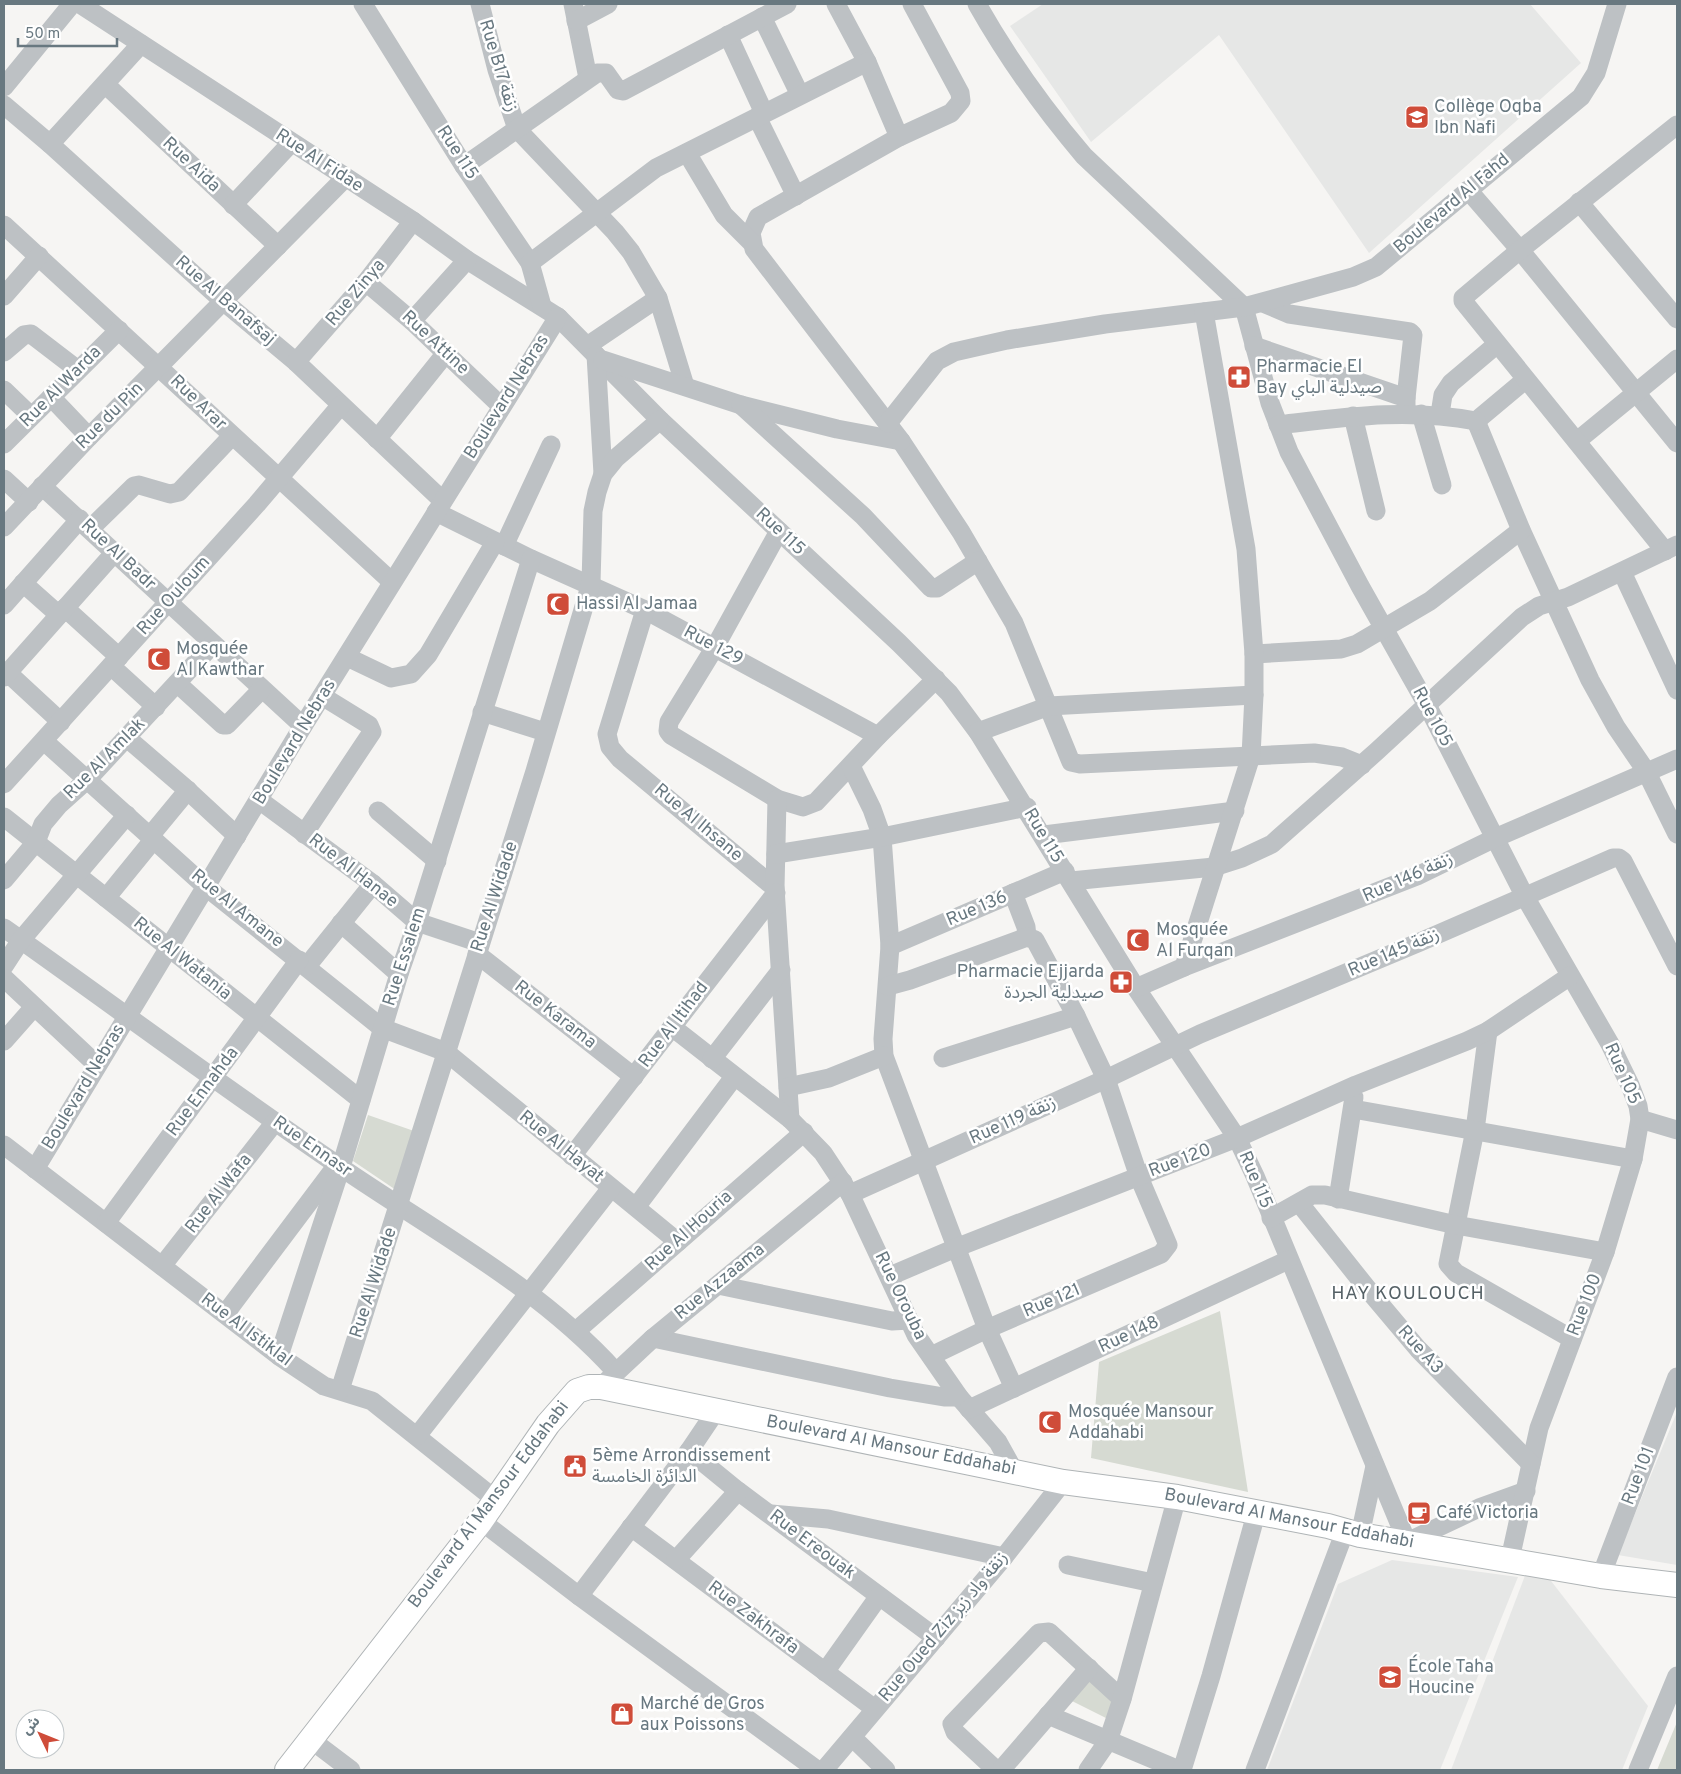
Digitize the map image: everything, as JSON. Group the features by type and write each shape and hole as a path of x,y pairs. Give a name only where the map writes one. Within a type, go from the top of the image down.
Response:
{"main road":[{"name":"Boulevard Al Mansour Eddahabi","path":"287,1770 496,1500 544,1430 577,1391 608,1379 716,1411 1063,1482 1177,1497 1352,1533 1602,1576 1677,1585"}],"street":[{"path":"4,87 72,4"},
{"name":"Rue Al Fidae","path":"80,4 413,221 467,260 558,317"},
{"name":"Rue 115","path":"363,4 464,166 530,263 542,306"},
{"name":"Rue B17 زنقة","path":"480,4 497,70 517,129"},
{"path":"588,78 574,12 608,4"},
{"path":"464,166 588,78 604,72 618,90 623,91 787,4"},
{"path":"836,4 867,62 899,137"},
{"path":"751,242 751,233 758,217 899,137 951,113 961,100 960,93 949,70 912,4"},
{"path":"977,4 996,37 1065,133 1084,156 1244,307"},
{"name":"Boulevard Al Fahd","path":"888,423 937,361 954,352 1007,340 1244,307 1368,271 1388,257 1585,92 1596,74 1617,4"},
{"path":"762,17 800,95"},
{"path":"728,35 796,196"},
{"path":"50,144 141,44"},
{"path":"530,263 656,168 867,62"},
{"name":"Rue Aida","path":"105,84 278,246"},
{"name":"Rue Al Banafsaj","path":"4,105 50,144 223,301 296,362 377,438 440,506"},
{"path":"1674,547 1577,441 1496,345 1464,304 1463,300 1520,250 1677,125"},
{"path":"517,129 597,213 631,252 658,298 685,386"},
{"path":"234,205 291,143"},
{"path":"687,153 724,215 751,242 754,249 901,441 978,560 1014,623 1049,706 1069,760 1074,764 1251,756 1332,755 1350,759 1362,765"},
{"name":"Rue du Pin","path":"4,527 89,437 345,178"},
{"path":"1468,190 1520,250 1677,443"},
{"path":"1579,202 1677,319"},
{"name":"Rue Zinya","path":"296,362 366,282 413,221"},
{"name":"Rue Arar","path":"4,225 160,366 232,436 392,582"},
{"path":"4,296 39,256"},
{"path":"412,321 467,260"},
{"name":"Rue Attine","path":"366,282 412,321 501,406"},
{"path":"595,354 658,298"},
{"path":"1263,303 1289,314 1410,332 1413,335 1411,408 1442,485"},
{"name":"Rue 105","path":"1244,307 1278,425 1303,479 1427,705 1524,895 1630,1085 1640,1119"},
{"path":"1184,967 1214,867 1235,811 1251,756 1254,695 1254,654 1246,549 1204,312"},
{"name":"Rue 115","path":"558,317 660,420 936,679 978,732 1027,807 1136,988 1237,1138 1407,1542"},
{"name":"Boulevard Nebras","path":"35,1169 302,726 347,657 501,406 558,317"},
{"name":"Rue Al Warda","path":"4,444 119,330"},
{"path":"4,352 24,335 31,334 78,370"},
{"path":"1440,414 1443,396 1451,383 1496,345"},
{"path":"1254,346 1411,408 1476,421"},
{"path":"377,438 446,353"},
{"path":"595,354 741,405 837,429 901,441"},
{"path":"595,354 603,474"},
{"path":"1577,441 1677,359"},
{"path":"1476,421 1525,380"},
{"path":"4,390 31,416"},
{"path":"51,397 89,437"},
{"name":"Rue Ouloum","path":"4,784 280,478 342,405"},
{"path":"741,405 863,516 931,588 937,588 978,560"},
{"path":"1278,425 1411,408"},
{"path":"1353,416 1376,511"},
{"name":"Rue Al Widade","path":"340,1390 535,770 591,583 593,512 603,474 616,458 660,420"},
{"path":"1476,421 1521,530 1601,702 1646,771 1677,834"},
{"path":"4,605 23,583 85,524 134,486 139,485 170,494 179,492 232,436"},
{"path":"347,657 391,678 411,674 428,655 500,544 551,445"},
{"path":"4,479 29,502"},
{"name":"Rue Al Badr","path":"42,486 302,726"},
{"name":"Rue 129","path":"440,506 500,544 591,583 645,610 878,736"},
{"path":"1254,654 1344,649 1357,644 1430,601 1521,530"},
{"path":"779,531 715,647 669,722 668,731 675,738 777,799 793,805 809,806 824,796 878,736 936,679"},
{"name":"Rue 136","path":"890,946 1013,893 1068,876 1214,867 1242,858 1272,844 1362,765 1522,617 1674,547"},
{"path":"61,722 6,675 115,552"},
{"name":"Rue Essalem","path":"279,1356 361,1100 398,974 417,922 532,559"},
{"path":"1622,572 1677,690"},
{"path":"23,583 62,612 115,662 156,707"},
{"name":"Rue Al Ihsane","path":"645,610 607,734 610,746 620,759 776,891"},
{"name":"Rue Al Amlak","path":"4,880 36,842 43,824 74,790 88,780 213,644"},
{"path":"178,684 223,725 227,725 262,690"},
{"path":"978,732 1049,706 1254,695"},
{"path":"304,834 372,732 369,724 322,696"},
{"path":"482,712 545,732"},
{"path":"127,738 188,790 236,836"},
{"name":"Rue Al Amane","path":"44,740 205,886 382,1028 446,1052"},
{"name":"Rue 146 زنقة","path":"1136,988 1184,967 1417,876 1495,838 1677,759"},
{"path":"851,766 872,809 882,837 890,946 883,1039 884,1056 958,1247 987,1329 1014,1388"},
{"path":"106,898 188,790"},
{"path":"777,799 776,891 790,1119"},
{"name":"Rue Al Hanae","path":"259,800 373,884 417,922 478,949"},
{"path":"776,854 882,837 1027,807"},
{"path":"378,810 436,861"},
{"path":"1044,835 1235,811"},
{"path":"4,966 21,940 127,815"},
{"name":"Rue Al Watania","path":"4,817 361,1100"},
{"name":"Rue 145 زنقة","path":"1175,1046 1613,858 1619,858 1623,861 1677,966"},
{"name":"Rue Ennahda","path":"106,1223 213,1076 303,963 341,923 373,884"},
{"name":"Rue Al Itihad","path":"572,1156 776,891"},
{"path":"1013,893 1026,927 1027,937 1037,944 1076,1016 1106,1079 1139,1177"},
{"path":"341,923 398,974"},
{"name":"Rue Ennasr","path":"4,928 275,1122 398,1206 427,1222 528,1294 576,1330 608,1379"},
{"path":"888,986 910,980 1027,937"},
{"name":"Rue Karama","path":"478,949 634,1077"},
{"path":"712,1059 781,970"},
{"name":"Rue 120","path":"890,1276 958,1247 1237,1138 1356,1085 1488,1031 1570,976"},
{"path":"4,978 97,1064"},
{"path":"4,1041 34,1007"},
{"path":"943,1058 1076,1016"},
{"name":"Rue Orouba","path":"672,1027 790,1119 823,1154 847,1188 890,1276 909,1320 931,1356 964,1403 998,1442 1014,1472"},
{"path":"1488,1031 1475,1130 1447,1261 1452,1270 1572,1339"},
{"name":"Rue 119 زنقة","path":"847,1188 925,1161 1175,1046"},
{"name":"Rue Al Hayat","path":"446,1052 678,1242"},
{"path":"788,1086 829,1078 884,1056"},
{"path":"636,1207 734,1077"},
{"path":"1338,1199 1356,1085"},
{"path":"1353,1108 1633,1159"},
{"path":"1640,1119 1677,1130"},
{"name":"Rue 100","path":"1510,1559 1543,1415 1605,1252 1633,1159 1640,1119"},
{"name":"Rue Al Wafa","path":"162,1266 275,1122"},
{"name":"Rue Al Houria","path":"576,1330 804,1132"},
{"name":"Rue Al Istiklal","path":"4,1145 279,1356 310,1378 372,1401 496,1500"},
{"path":"225,1314 339,1166"},
{"name":"Rue 121","path":"931,1356 987,1329 1161,1254 1167,1248 1167,1242 1139,1177"},
{"path":"417,1436 611,1188"},
{"name":"Rue Azzaama","path":"608,1379 653,1338 718,1285 847,1188"},
{"path":"1271,1218 1318,1194 1456,1225 1605,1252"},
{"name":"Rue A3","path":"1300,1204 1406,1335 1531,1464"},
{"name":"Rue 148","path":"964,1403 1014,1388 1288,1260"},
{"path":"718,1285 892,1322 909,1320"},
{"path":"653,1338 964,1403"},
{"name":"Rue 101","path":"1602,1576 1677,1377"},
{"path":"579,1596 689,1451 716,1411"},
{"name":"Rue Ereouak","path":"689,1451 878,1596 936,1638"},
{"path":"1255,1770 1352,1533 1374,1466"},
{"name":"Rue Oued Ziz زنقة واد زيز","path":"824,1770 1004,1557 1063,1482"},
{"path":"676,1560 738,1490"},
{"path":"1407,1542 1479,1508 1526,1491"},
{"path":"1088,1770 1108,1742 1122,1699 1177,1497"},
{"path":"771,1514 828,1519 1004,1557"},
{"path":"1048,1715 1108,1742 1180,1770 1211,1676 1256,1514"},
{"path":"480,1521 817,1770"},
{"name":"Rue Zakhrafa","path":"631,1528 875,1709"},
{"path":"1068,1565 1154,1583"},
{"path":"825,1672 878,1596"},
{"path":"996,1770 955,1732 952,1724 1042,1631 1049,1632 1122,1699"},
{"path":"1001,1770 1089,1668"},
{"path":"1638,1770 1677,1676"},
{"path":"852,1737 886,1770"},
{"path":"310,1739 351,1770"}],"shaded area":[{"name":"Collège Oqba Ibn Nafi","path":"1043,4 1530,4 1581,63 1369,253 1219,35 1091,142 1010,26"},
{"path":"368,1115 414,1131 396,1190 353,1161"},
{"path":"1220,1311 1248,1492 1091,1458 1099,1362"},
{"path":"1677,1412 1677,1565 1618,1555"},
{"name":"École Taha Houcine","path":"1392,1560 1518,1577 1440,1770 1267,1770 1338,1584"},
{"path":"1526,1573 1548,1577 1648,1706 1622,1770 1451,1770"},
{"path":"1093,1674 1115,1697 1108,1719 1072,1701"},
{"path":"1677,1722 1677,1770 1657,1770"}],"place":[{"name":"Collège Oqba Ibn Nafi","path":"1417,117"},
{"name":"Pharmacie El Bay صيدلية الباي","path":"1239,377"},
{"name":"Hassi Al Jamaa","path":"558,604"},
{"name":"Mosquée Al Kawthar","path":"159,659"},
{"name":"Mosquée Al Furqan","path":"1138,940"},
{"name":"Pharmacie Ejjarda صيدلية الجردة","path":"1121,982"},
{"name":"Mosquée Mansour Addahabi","path":"1050,1422"},
{"name":"5ème Arrondissement الدائرة الخامسة","path":"575,1466"},
{"name":"Café Victoria","path":"1419,1513"},
{"name":"École Taha Houcine","path":"1390,1677"},
{"name":"Marché de Gros aux Poissons","path":"622,1714"}],"district":[{"name":"HAY KOULOUCH","path":"1408,1294"}]}
